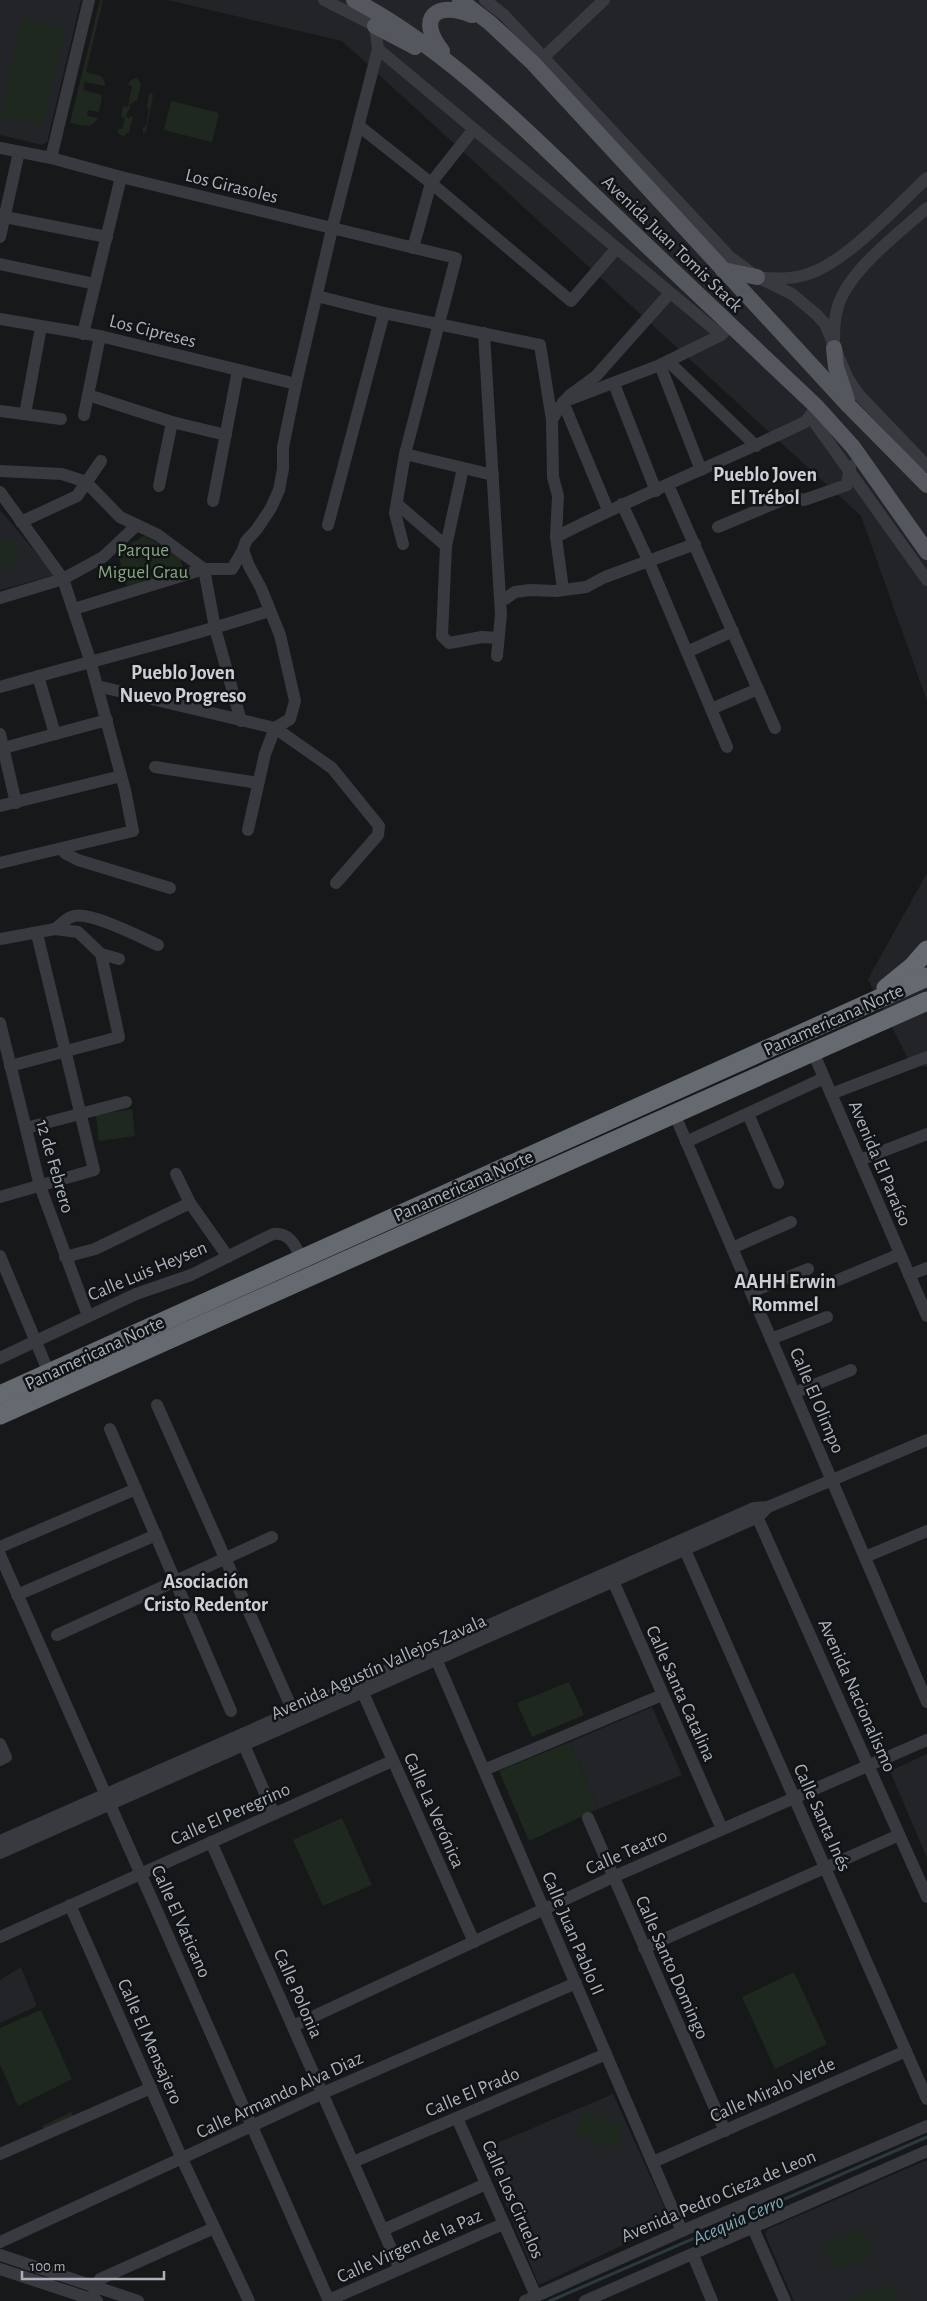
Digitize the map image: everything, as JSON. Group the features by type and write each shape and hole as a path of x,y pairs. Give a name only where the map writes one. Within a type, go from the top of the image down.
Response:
{"highway":[{"path":"864,1006 913,966 927,950"},
{"name":"Panamericana Norte","path":"0,1395 301,1257 927,977"},
{"name":"Panamericana Norte","path":"0,1415 927,1001"},
{"path":"891,1017 927,1015"}],"main road":[{"name":"Avenida Juan Tomis Stack","path":"354,0 401,26 427,44 558,161 726,330 853,448 927,552"},
{"name":"Avenida Juan Tomis Stack","path":"460,0 490,23 533,63 849,406 927,485"},
{"path":"467,78 435,43 428,27 430,18 436,13 451,8 490,23"},
{"path":"375,26 467,78"},
{"path":"724,270 757,277"},
{"path":"834,348 836,367 849,406"}],"street":[{"path":"50,158 89,0"},
{"path":"74,609 204,569 232,569 246,541 271,508 283,469 283,447 316,296 378,49 375,26 324,0"},
{"name":"Avenida Juan Tomis Stack","path":"485,0 504,15 730,257 757,277 792,294 806,304 824,324 844,373 860,395 927,466"},
{"path":"544,58 604,0"},
{"path":"378,49 472,130 670,293 726,330 664,363 614,384 563,402"},
{"path":"359,126 431,182 570,301 616,249"},
{"path":"413,248 431,182 472,130"},
{"name":"Los Girasoles","path":"0,148 50,158 456,258 439,324"},
{"path":"0,237 19,152"},
{"path":"83,334 121,177"},
{"path":"757,277 795,278 826,267 855,244 927,178"},
{"path":"834,348 837,309 850,282 860,269 927,208"},
{"path":"5,217 107,237"},
{"path":"0,264 95,284"},
{"path":"552,420 563,402 596,376 670,293"},
{"path":"316,296 384,313 540,344 552,420 553,477 558,496 556,537 562,589"},
{"path":"328,525 384,313"},
{"name":"Los Cipreses","path":"0,319 100,336 296,384"},
{"path":"403,544 395,513 405,454 439,324"},
{"path":"26,414 41,327"},
{"path":"484,333 500,598 501,627 497,638 497,656"},
{"path":"84,416 100,336"},
{"path":"664,363 756,446"},
{"path":"664,363 701,470"},
{"path":"213,501 238,370"},
{"path":"614,384 656,490"},
{"path":"88,395 172,422 226,435"},
{"path":"563,402 608,510"},
{"path":"0,411 61,419"},
{"path":"556,537 608,510 756,446 805,422 813,412"},
{"name":"Avenida Juan Tomis Stack","path":"813,412 849,469 927,580"},
{"path":"158,486 172,422"},
{"path":"718,527 792,496 804,500 847,484 853,448"},
{"path":"405,454 493,475"},
{"path":"21,522 77,496 101,461"},
{"path":"462,468 446,546 442,632 444,639 449,643 482,637 497,638"},
{"path":"0,471 62,474 86,482 120,517 158,535 204,569 215,628 241,722"},
{"path":"668,485 774,728"},
{"path":"0,492 63,579 90,660 121,776 133,831 0,863"},
{"path":"397,504 446,546"},
{"path":"622,504 649,562 727,746"},
{"path":"0,598 63,579 103,557 137,525"},
{"path":"500,598 505,599 515,592 530,590 556,591 586,587 605,577 695,544"},
{"path":"243,550 249,566 262,588 269,611 280,635 295,701 290,719 274,728 264,754 248,830"},
{"path":"0,687 90,660 215,628 269,611"},
{"path":"687,652 733,631"},
{"path":"38,676 55,734"},
{"path":"97,686 241,722 274,728 332,768 379,826 378,835 336,883"},
{"path":"711,709 758,689"},
{"path":"2,749 106,720"},
{"path":"0,734 16,803"},
{"path":"155,767 258,783"},
{"path":"0,806 121,776"},
{"path":"61,849 78,860 170,888"},
{"path":"55,930 72,916 82,915 158,945"},
{"path":"0,939 55,930 78,932 101,954 119,959"},
{"path":"0,1197 94,1170 37,934"},
{"path":"10,1066 119,1037 101,954"},
{"name":"12 de Febrero","path":"0,1023 40,1186 88,1316"},
{"name":"Avenida El Paraíso","path":"813,1052 927,1316"},
{"path":"831,1094 927,1057"},
{"path":"686,1142 824,1078"},
{"path":"26,1128 126,1102"},
{"name":"Calle El Olimpo","path":"674,1113 927,1702"},
{"path":"748,1114 778,1183"},
{"path":"860,1160 927,1134"},
{"path":"176,1174 190,1203 228,1257"},
{"path":"65,1257 95,1249 190,1203"},
{"path":"732,1248 791,1222"},
{"name":"Calle Luis Heysen","path":"0,1358 136,1294 179,1280 273,1234 279,1233 290,1238 301,1257"},
{"path":"838,1280 900,1254"},
{"path":"0,1256 49,1372"},
{"path":"909,1275 927,1268"},
{"path":"751,1292 808,1269"},
{"path":"771,1339 827,1317"},
{"path":"794,1393 852,1370"},
{"path":"157,1405 293,1711"},
{"path":"110,1429 231,1710"},
{"name":"Avenida Agustín Vallejos Zavala","path":"0,1853 293,1711 435,1655 756,1513 927,1440"},
{"path":"0,1547 136,1489"},
{"name":"Avenida Agustín Vallejos Zavala","path":"611,1577 685,1550 756,1513"},
{"name":"Avenida Nacionalismo","path":"756,1513 927,1898"},
{"path":"865,1557 927,1531"},
{"path":"17,1595 156,1535"},
{"path":"57,1635 272,1537"},
{"name":"Calle Santa Inés","path":"685,1550 927,2099"},
{"name":"Calle El Vaticano","path":"0,1555 4,1574 17,1595 329,2301"},
{"name":"Calle Santa Catalina","path":"611,1577 722,1829"},
{"name":"Avenida Agustín Vallejos Zavala","path":"0,1841 244,1745 363,1693 435,1655"},
{"name":"Calle Juan Pablo II","path":"435,1655 682,2231"},
{"name":"Calle La Verónica","path":"363,1693 474,1942"},
{"path":"484,1770 662,1694"},
{"name":"Calle Teatro","path":"293,2026 613,1877 927,1740"},
{"path":"0,1744 3,1758"},
{"path":"244,1745 274,1814"},
{"name":"Calle El Peregrino","path":"0,1936 392,1761"},
{"name":"Calle Santo Domingo","path":"588,1818 725,2131"},
{"path":"644,1948 899,1835"},
{"name":"Calle Polonia","path":"212,1842 400,2269"},
{"name":"Calle El Mensajero","path":"70,1905 182,2159 249,2301"},
{"name":"Calle Armando Alva Diaz","path":"0,2242 323,2093 576,1983"},
{"name":"Calle Miralo Verde","path":"653,2162 906,2051"},
{"name":"Calle El Prado","path":"353,2162 606,2054"},
{"path":"0,2154 151,2088"},
{"name":"Calle Los Ciruelos","path":"457,2118 503,2224 531,2298"},
{"name":"Avenida Pedro Cieza de Leon","path":"531,2298 927,2126"},
{"path":"585,2301 927,2151"},
{"path":"383,2230 486,2184"},
{"name":"Calle Virgen de la Paz","path":"329,2301 503,2224"},
{"path":"94,2297 100,2279 214,2228"},
{"path":"754,2228 785,2301"},
{"path":"0,2255 94,2297"},
{"path":"693,2255 712,2301"},
{"path":"0,2269 94,2297 138,2301"}],"shaded area":[{"path":"0,0 81,0 47,142 42,145 0,135"},
{"path":"167,0 927,0 927,701 861,516 342,41"},
{"path":"0,510 55,575 0,590"},
{"path":"927,873 927,1067 910,1063 868,979"},
{"path":"652,1707 682,1775 598,1809 570,1742"},
{"path":"927,1754 927,1858 890,1771"},
{"path":"21,1967 36,2004 35,2007 0,2023 0,1980"},
{"path":"613,2094 671,2222 539,2285 483,2149"},
{"path":"927,2160 927,2301 794,2301 765,2234 768,2229"}],"green space":[{"path":"100,0 103,0 86,72 101,77 105,82 105,86 85,82 83,90 102,95 99,112 88,110 87,116 98,118 89,125 70,123"},
{"path":"22,19 65,29 43,126 0,116"},
{"path":"135,78 138,79 141,85 137,100 129,105 126,116 128,118 133,116 129,132 123,136 118,133 118,129 122,129 125,118 121,117 123,106 128,107 132,86 128,85"},
{"path":"151,93 153,95 146,132 143,134 149,108 147,107 149,95"},
{"path":"171,101 219,113 212,142 164,130"},
{"name":"Parque Miguel Grau","path":"144,536 179,554 184,570 127,586 117,551"},
{"path":"0,539 18,545 12,571 0,568"},
{"path":"132,1109 135,1136 99,1141 96,1115"},
{"path":"569,1682 584,1715 532,1737 517,1703"},
{"path":"570,1742 598,1809 529,1841 499,1771"},
{"path":"342,1818 372,1885 323,1906 293,1840"},
{"path":"794,1972 827,2044 775,2069 742,1997"},
{"path":"41,2010 72,2079 18,2106 0,2064 0,2028"},
{"path":"583,2111 624,2126 616,2150 574,2134"},
{"path":"71,2112 73,2116 43,2129 42,2126"},
{"path":"861,2228 873,2255 834,2271 823,2245"},
{"path":"889,2282 898,2301 847,2301"}],"waterway":[{"name":"Acequia Cerro","path":"550,2301 927,2137"}],"district":[{"name":"Pueblo Joven El Trébol","path":"765,486"},
{"name":"Pueblo Joven Nuevo Progreso","path":"183,684"},
{"name":"AAHH Erwin Rommel","path":"785,1292"},
{"name":"Asociación Cristo Redentor","path":"206,1592"}]}
